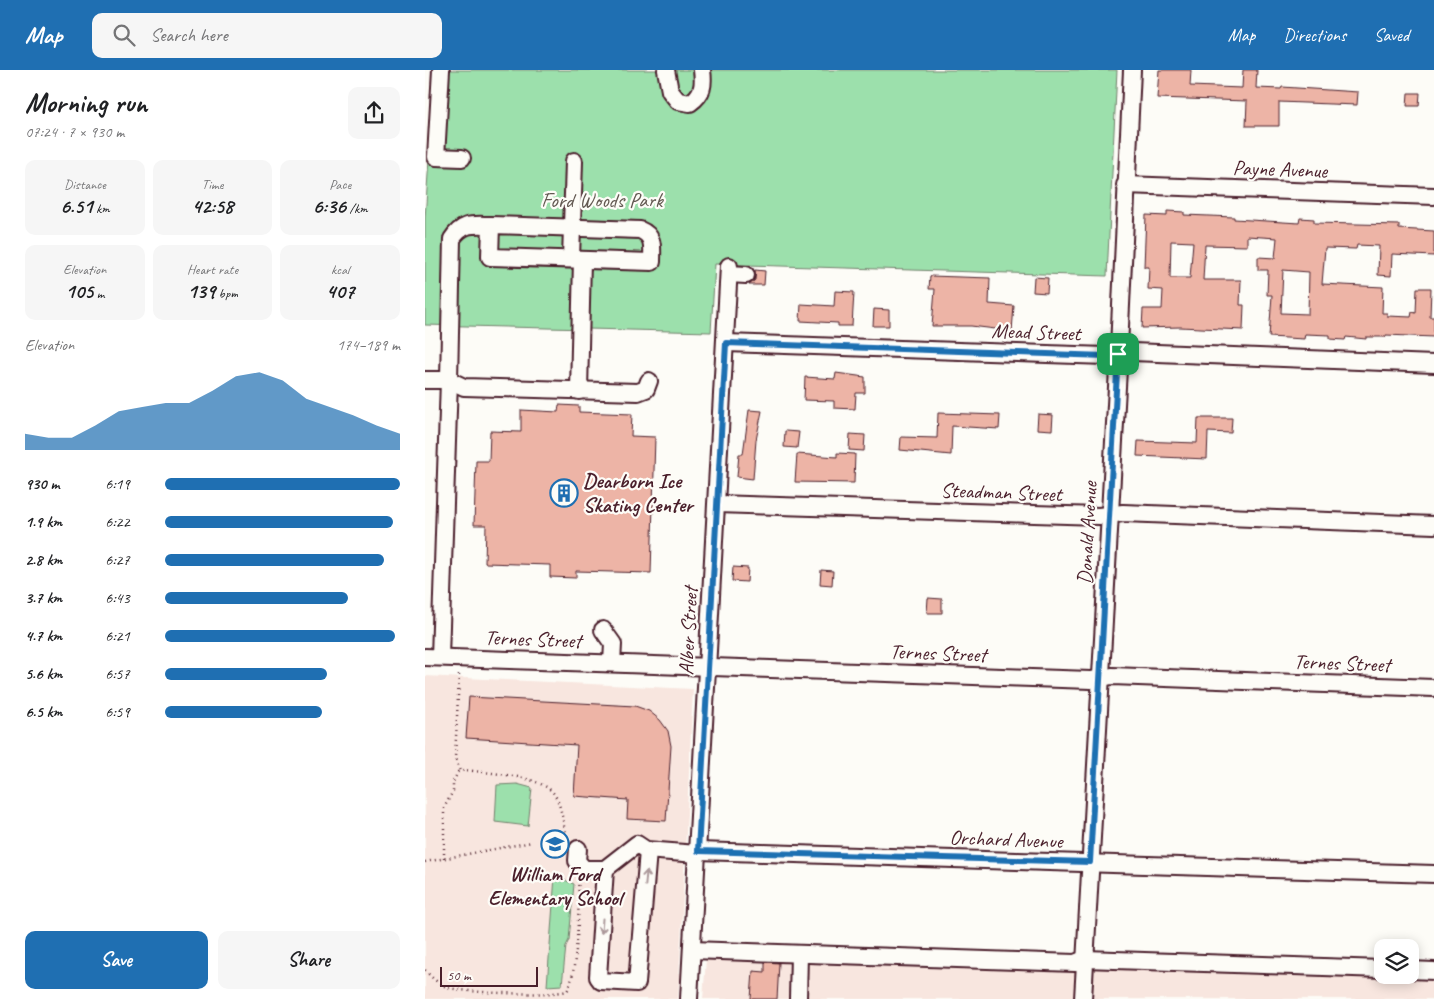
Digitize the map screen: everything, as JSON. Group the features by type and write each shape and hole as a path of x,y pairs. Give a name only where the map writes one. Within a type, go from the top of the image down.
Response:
{"street":[{"path":"441,70 436,157 462,158"},
{"path":"666,70 669,91 678,101 690,103 699,96 704,85 702,70"},
{"name":"Donald Avenue","path":"1083,999 1118,354 1131,70"},
{"path":"574,162 572,228 577,260 579,391"},
{"name":"Payne Avenue","path":"1125,185 1434,196"},
{"path":"433,657 449,380 452,239 458,229 471,225 491,225 640,230 647,233 652,239 652,262 490,257 491,225"},
{"name":"Alber Street","path":"689,999 729,270 747,275"},
{"name":"Mead Street","path":"726,343 1106,356 1132,352 1434,364"},
{"path":"425,380 449,380 464,387 638,392 646,389 649,381"},
{"name":"Steadman Street","path":"717,504 1099,516 1123,513 1434,526"},
{"path":"603,630 613,644 612,663"},
{"name":"Ternes Street","path":"433,657 1091,680 1112,676 1434,688"},
{"name":"Orchard Avenue","path":"605,873 637,844 648,851 1090,862 1434,874"},
{"path":"574,848 577,861 584,869 605,873 598,977 601,981 637,983 648,851"},
{"path":"692,950 724,957 799,954 1075,963 1085,959 1374,969"},
{"path":"798,999 799,954"},
{"path":"1419,970 1434,971"}],"path":[{"path":"459,676 455,758 460,771"},
{"path":"445,859 444,808 453,791 453,782 460,771 465,770 534,781 549,788 555,796 574,848"},
{"path":"425,862 532,842"},
{"path":"425,970 435,982 450,988 540,994 559,994 567,991 573,976 576,949 578,892 576,874"}],"shaded area":[{"name":"William Ford Elementary School","path":"425,676 693,689 678,999 425,999"},
{"path":"707,945 1374,975 1374,984 1419,984 1419,972 1434,967 1434,999 703,999"}],"green space":[{"name":"Ford Woods Park","path":"435,70 1117,70 1107,276 715,264 711,332 425,325 425,219"},
{"path":"517,784 532,788 528,826 495,822 497,785"},
{"path":"555,876 574,884 569,940 566,946 562,985 547,986"}],"building":[{"path":"1159,70 1191,70 1190,86 1242,88 1243,70 1257,70 1256,88 1281,89 1282,87 1358,92 1357,105 1279,102 1279,126 1246,126 1247,101 1157,98"},
{"path":"1408,93 1420,93 1419,106 1407,106"},
{"path":"1167,211 1184,212 1184,215 1299,223 1300,218 1314,219 1314,223 1399,225 1399,229 1434,231 1434,256 1392,254 1391,276 1378,275 1379,246 1357,245 1356,249 1325,248 1322,284 1383,287 1382,313 1387,313 1387,316 1411,317 1412,312 1416,313 1417,288 1431,288 1430,317 1434,317 1434,337 1386,335 1386,337 1366,337 1366,339 1346,337 1345,340 1330,339 1330,335 1305,334 1304,339 1269,337 1272,295 1267,295 1268,270 1258,270 1258,257 1275,258 1277,238 1247,236 1247,246 1205,245 1203,280 1241,280 1240,305 1244,305 1243,330 1180,327 1142,328 1143,309 1162,309 1163,290 1148,289 1149,267 1144,267 1146,215 1167,216","holes":["1171,241 1193,242 1190,278 1170,278","1283,270 1309,272 1308,314 1281,313"]},
{"path":"755,270 765,271 764,285 749,285 755,280"},
{"path":"930,276 990,278 989,304 1014,306 1012,331 971,326 932,326 935,289 929,289"},
{"path":"1034,277 1048,278 1047,293 1033,292"},
{"path":"835,291 854,292 852,326 838,326 838,323 800,321 801,304 834,306"},
{"path":"874,309 889,310 889,326 873,326"},
{"path":"836,373 865,377 865,393 856,393 855,409 834,408 834,401 804,400 805,377 835,379"},
{"name":"Dearborn Ice Skating Center","path":"559,405 579,406 579,412 632,414 631,436 655,437 651,573 576,571 576,578 550,577 550,565 485,563 486,525 474,525 476,461 489,461 490,431 521,432 521,410 558,412"},
{"path":"749,410 762,411 756,440 753,479 737,477 739,454 743,454"},
{"path":"938,413 1000,415 999,429 952,426 951,455 900,450 901,437 937,438"},
{"path":"1038,414 1053,415 1052,430 1037,429"},
{"path":"1198,418 1232,418 1231,433 1208,432 1207,459 1137,456 1138,441 1197,443"},
{"path":"785,431 799,432 797,448 784,447"},
{"path":"850,434 865,435 864,451 849,450"},
{"path":"837,453 855,454 854,483 795,482 797,454 837,457"},
{"path":"733,567 748,568 747,582 732,581"},
{"path":"821,570 833,571 832,585 820,584"},
{"path":"928,598 942,599 942,613 927,613"},
{"name":"William Ford Elementary School","path":"469,697 635,706 649,711 660,720 668,731 671,746 666,821 627,819 628,800 574,796 577,745 466,738"},
{"path":"765,962 779,963 777,999 751,999 753,971 765,972"}],"place":[{"name":"Dearborn Ice Skating Center","path":"564,493"},
{"name":"William Ford Elementary School","path":"555,844"}],"route":[{"path":"726,343 1106,356 1118,354 1090,862 698,851 726,343"}]}
